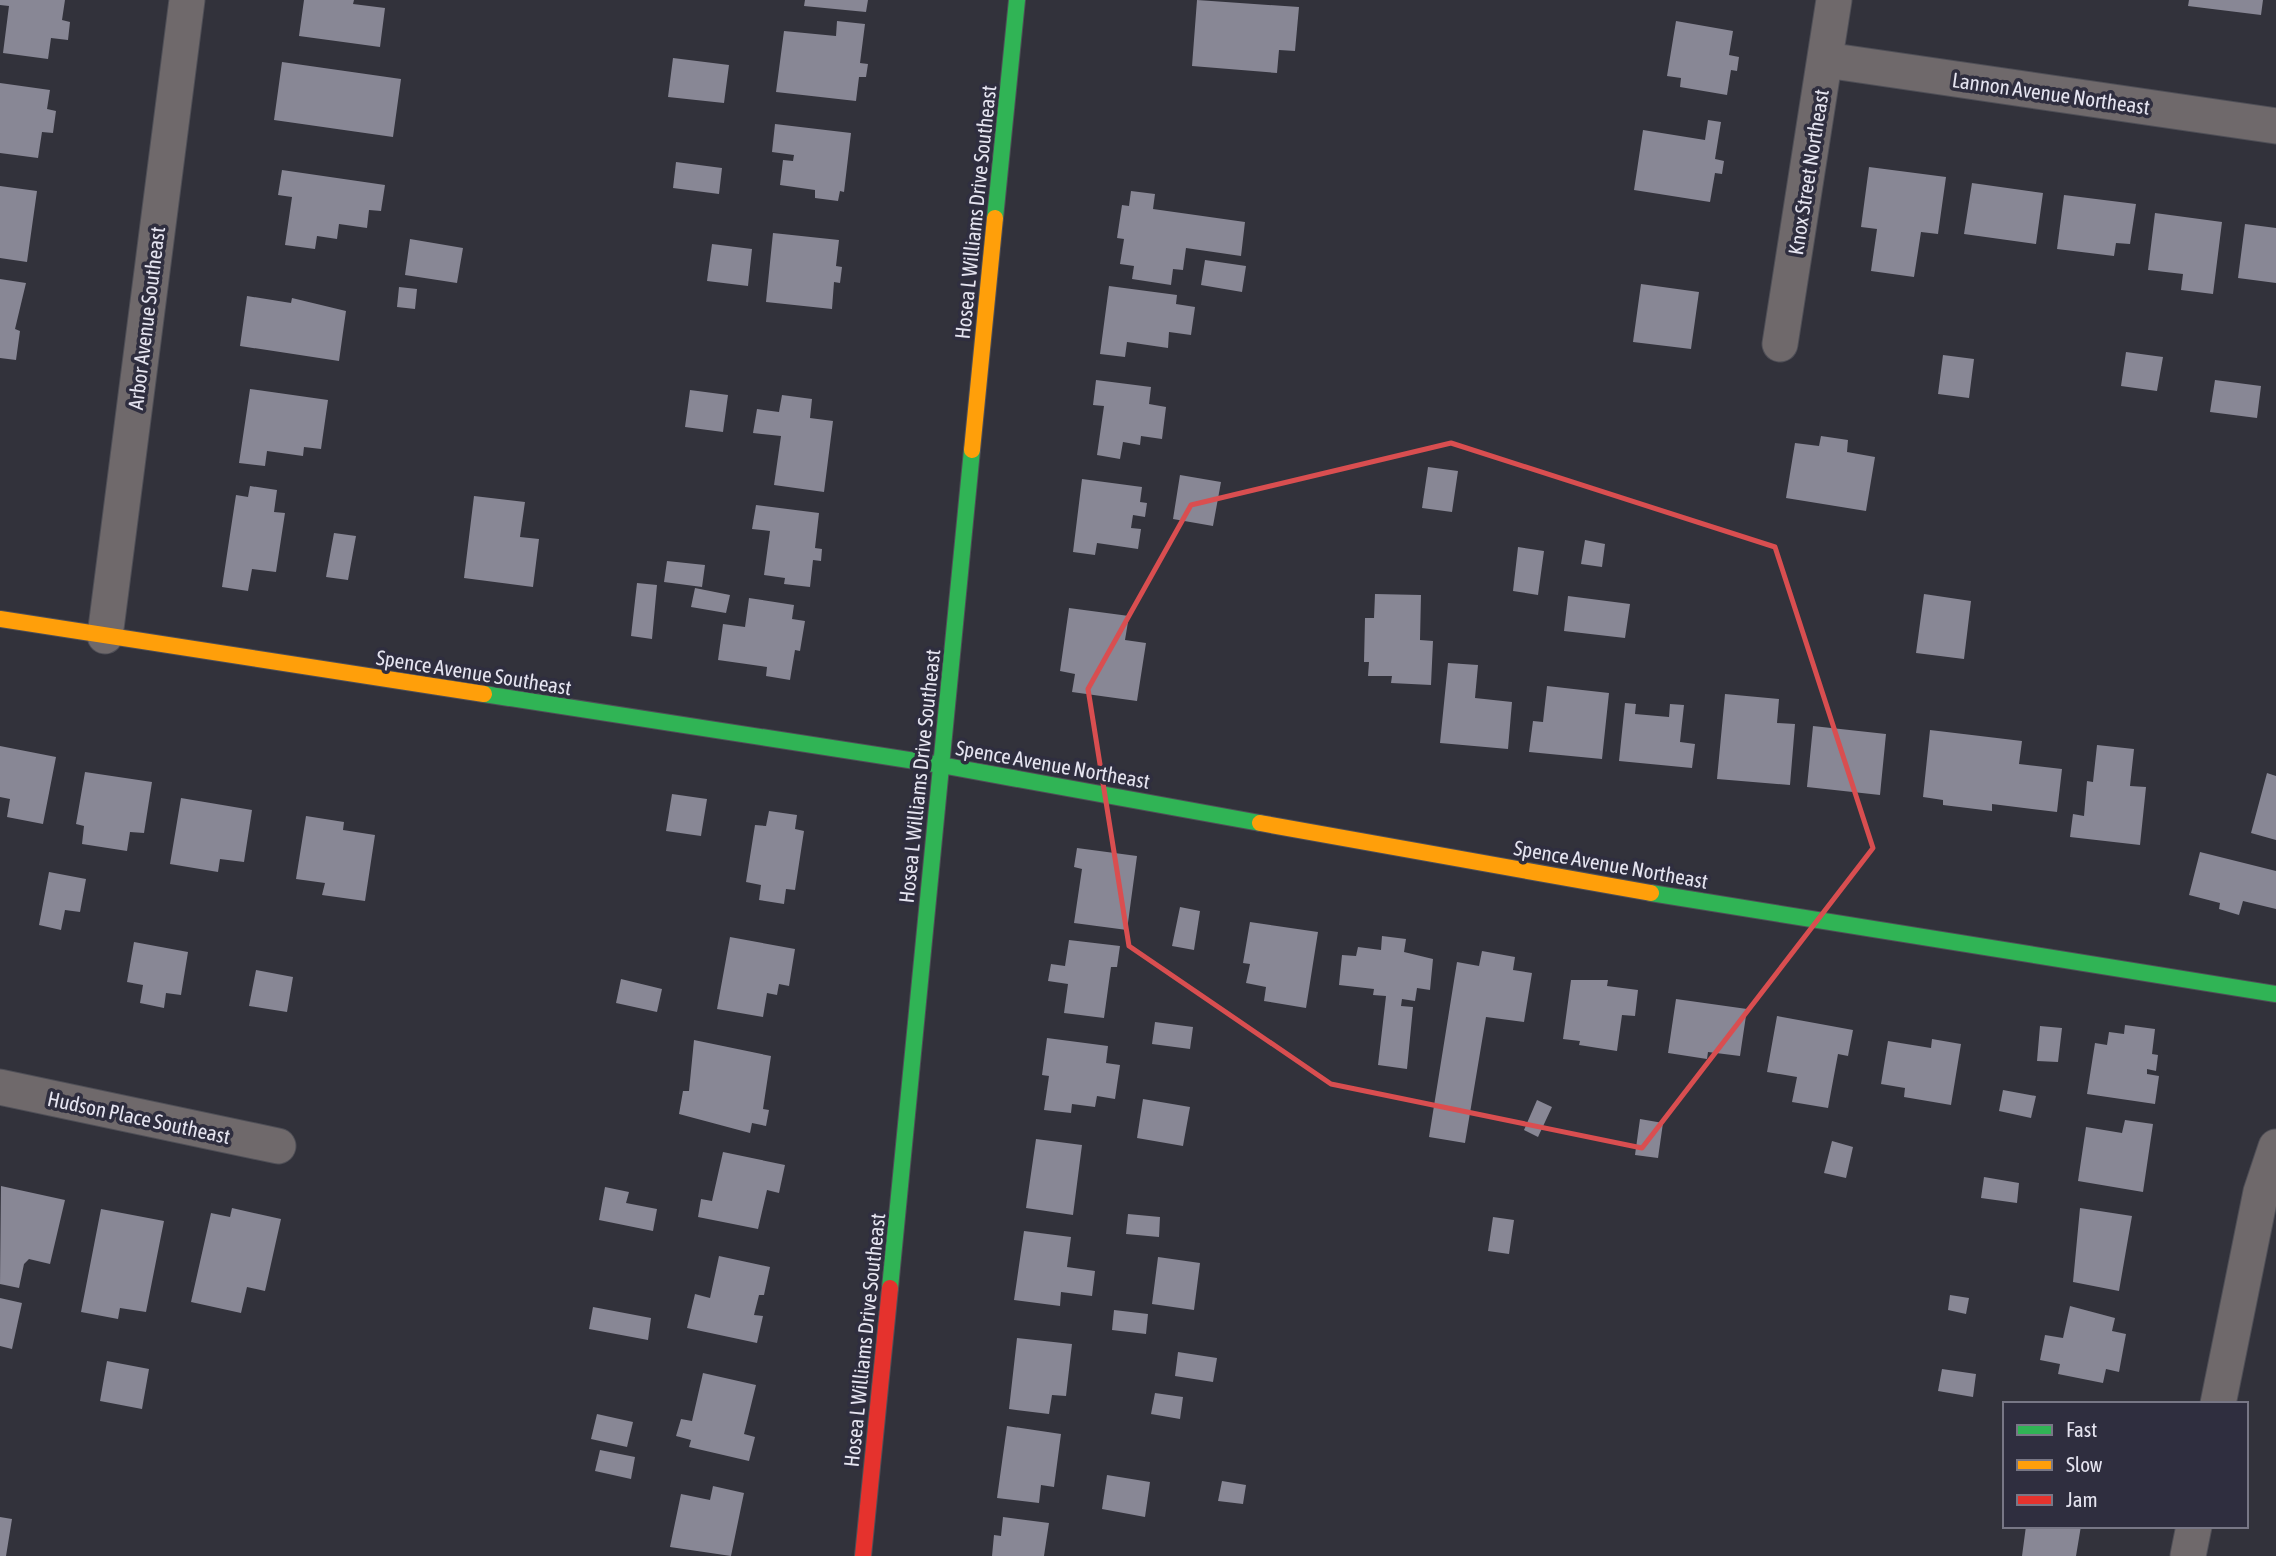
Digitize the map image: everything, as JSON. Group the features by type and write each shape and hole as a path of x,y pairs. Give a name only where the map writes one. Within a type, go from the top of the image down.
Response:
{"street":[{"name":"Arbor Avenue Southeast","path":"105,636 187,0"},
{"name":"Hosea L Williams Drive Southeast","path":"863,1556 1017,0"},
{"name":"Knox Street Northeast","path":"1780,344 1834,0"},
{"name":"Lannon Avenue Northeast","path":"1826,60 2276,126"},
{"name":"Spence Avenue Southeast","path":"0,619 942,765"},
{"name":"Spence Avenue Northeast","path":"942,765 1604,885 2276,994"},
{"name":"Hudson Place Southeast","path":"0,1087 278,1146"},
{"path":"2218,1402 2261,1192 2276,1147"},
{"path":"2188,1556 2194,1528"}],"highlighted area":[{"path":"1451,443 1775,547 1873,848 1642,1148 1331,1084 1129,946 1088,689 1191,505"}],"building":[{"path":"0,0 65,0 62,20 70,22 68,40 51,38 48,59 3,53 9,6 0,5"},
{"path":"304,0 354,0 353,4 385,8 380,47 299,36"},
{"path":"805,0 868,0 866,12 804,6"},
{"path":"1197,0 1299,7 1295,51 1279,50 1277,73 1192,66"},
{"path":"2189,0 2263,0 2261,15 2188,6"},
{"path":"837,21 865,24 860,63 868,64 866,77 859,77 856,101 776,92 784,31 836,36"},
{"path":"1676,21 1733,31 1729,55 1739,57 1737,71 1731,70 1727,95 1680,87 1681,78 1667,76"},
{"path":"673,58 729,65 724,103 668,97"},
{"path":"282,62 401,79 393,137 274,120"},
{"path":"0,83 50,90 47,109 56,111 53,133 42,132 38,158 0,153"},
{"path":"1708,120 1721,122 1715,159 1724,161 1722,174 1715,173 1710,202 1634,190 1643,130 1705,140"},
{"path":"775,124 851,133 844,192 840,191 838,201 815,198 815,190 780,185 783,160 793,161 794,155 772,152"},
{"path":"676,162 722,168 719,194 673,188"},
{"path":"1869,167 1946,177 1938,234 1921,232 1914,277 1871,271 1877,229 1861,227"},
{"path":"282,170 385,185 381,211 369,210 367,228 339,224 337,239 317,236 315,249 285,245 292,197 278,195"},
{"path":"1972,183 2043,193 2036,244 1964,234"},
{"path":"0,186 37,191 27,262 0,258"},
{"path":"1131,191 1155,194 1153,209 1245,222 1241,256 1186,248 1183,270 1173,269 1171,285 1132,279 1134,266 1120,264 1124,239 1117,238 1122,205 1129,206"},
{"path":"2064,195 2136,204 2130,244 2116,243 2114,256 2057,249"},
{"path":"2155,213 2222,222 2213,294 2181,290 2183,274 2148,270"},
{"path":"2245,224 2276,228 2276,283 2238,278"},
{"path":"773,233 839,240 836,266 842,267 840,283 834,282 832,309 766,302"},
{"path":"410,239 463,248 457,283 405,275"},
{"path":"712,244 752,249 748,286 707,281"},
{"path":"1205,260 1246,266 1242,292 1201,285"},
{"path":"0,279 26,283 15,329 20,331 16,360 0,358"},
{"path":"1641,284 1699,292 1691,349 1633,342"},
{"path":"1109,286 1177,295 1176,304 1195,307 1191,335 1169,332 1168,348 1127,342 1125,357 1100,354"},
{"path":"399,287 417,289 415,309 397,307"},
{"path":"247,296 291,303 292,298 346,311 339,361 240,346"},
{"path":"2126,352 2163,357 2157,391 2121,386"},
{"path":"1943,355 1974,359 1969,398 1938,394"},
{"path":"1096,380 1151,387 1149,404 1166,407 1162,439 1141,436 1140,445 1123,442 1120,459 1097,455 1104,406 1093,405"},
{"path":"2215,380 2261,386 2257,418 2210,412"},
{"path":"250,389 328,400 321,449 304,447 303,456 267,451 265,466 239,463"},
{"path":"690,390 728,395 723,432 685,427"},
{"path":"782,395 812,399 810,418 833,421 824,492 774,485 781,436 753,433 757,409 779,412"},
{"path":"1821,436 1848,440 1847,452 1875,457 1866,511 1786,498 1795,443 1819,446"},
{"path":"1428,467 1458,471 1452,512 1422,508"},
{"path":"1180,475 1221,482 1213,526 1173,519"},
{"path":"1082,479 1142,487 1140,502 1147,503 1145,517 1133,515 1131,528 1141,529 1138,549 1097,543 1095,555 1073,552"},
{"path":"250,486 277,490 274,512 285,513 276,572 252,569 248,591 222,587 236,495 248,497"},
{"path":"474,496 525,502 520,537 539,539 533,587 464,578"},
{"path":"756,505 819,513 815,548 822,549 821,561 813,560 810,587 784,584 785,578 764,575 770,531 752,529"},
{"path":"334,533 356,536 348,580 326,577"},
{"path":"1585,540 1605,544 1602,567 1581,564"},
{"path":"1518,547 1544,551 1538,595 1513,591"},
{"path":"667,561 705,565 702,587 664,582"},
{"path":"637,583 657,585 652,639 631,636"},
{"path":"695,588 730,595 726,613 691,607"},
{"path":"1375,594 1421,595 1420,640 1433,641 1431,685 1391,683 1392,676 1368,676 1369,662 1364,662 1365,618 1374,618"},
{"path":"1924,594 1971,601 1964,659 1916,653"},
{"path":"1568,596 1630,604 1625,638 1564,631"},
{"path":"749,598 794,605 792,619 805,621 800,651 795,650 790,680 766,676 767,667 718,660 723,624 745,627"},
{"path":"1069,608 1129,616 1125,640 1146,643 1137,701 1072,692 1075,674 1060,671"},
{"path":"1448,663 1478,665 1475,698 1512,702 1508,749 1440,743"},
{"path":"1547,686 1609,693 1602,759 1529,752 1533,721 1543,722"},
{"path":"1725,694 1779,699 1777,723 1795,724 1790,785 1717,779"},
{"path":"1625,703 1636,704 1635,714 1669,717 1670,704 1684,705 1680,742 1695,744 1692,768 1619,761"},
{"path":"1813,726 1886,734 1880,795 1807,787"},
{"path":"1930,730 2022,741 2019,764 2062,769 2057,812 1992,804 1992,811 1943,805 1943,800 1923,797"},
{"path":"2097,745 2134,749 2130,786 2146,787 2140,845 2070,837 2073,814 2084,816 2087,781 2093,782"},
{"path":"0,746 56,757 43,824 7,817 10,799 0,797"},
{"path":"85,772 152,782 144,833 130,832 127,851 82,844 84,826 76,824"},
{"path":"2267,773 2276,776 2276,840 2251,833"},
{"path":"672,794 707,799 701,836 666,831"},
{"path":"181,798 252,810 244,862 220,859 218,872 170,864"},
{"path":"769,811 797,815 795,829 804,831 795,890 786,889 784,904 759,900 761,885 746,882 755,825 766,826"},
{"path":"306,816 344,822 343,830 375,835 365,901 322,895 325,883 296,879"},
{"path":"1077,848 1137,856 1127,930 1074,923 1082,869 1074,867"},
{"path":"2200,852 2276,871 2276,909 2243,901 2239,915 2219,909 2220,903 2189,895"},
{"path":"49,872 86,879 80,912 65,910 61,930 39,925"},
{"path":"1180,907 1200,911 1194,950 1172,946"},
{"path":"1250,922 1318,932 1306,1008 1264,1001 1266,987 1246,983 1250,964 1243,963"},
{"path":"1382,936 1406,939 1404,952 1433,959 1430,990 1417,988 1415,1001 1402,999 1401,1006 1413,1007 1407,1069 1378,1065 1386,996 1373,995 1374,989 1339,985 1342,955 1356,956 1358,947 1381,950"},
{"path":"730,937 795,949 789,986 779,984 777,995 767,993 763,1017 717,1009"},
{"path":"1069,940 1120,946 1117,967 1111,967 1104,1018 1064,1013 1068,984 1048,981 1051,964 1065,966"},
{"path":"134,942 188,952 181,995 166,993 164,1008 140,1003 143,985 127,982"},
{"path":"1482,951 1515,957 1513,970 1532,973 1524,1022 1486,1017 1465,1143 1429,1137 1457,962 1479,966"},
{"path":"256,970 293,977 287,1012 249,1006"},
{"path":"621,979 662,989 657,1012 616,1003"},
{"path":"1571,980 1608,980 1607,986 1638,990 1635,1016 1622,1015 1617,1051 1579,1045 1580,1041 1563,1039"},
{"path":"1676,999 1747,1009 1740,1056 1708,1052 1707,1059 1668,1053"},
{"path":"1777,1016 1853,1030 1848,1056 1838,1054 1828,1108 1792,1102 1797,1077 1767,1072"},
{"path":"1155,1022 1193,1027 1190,1049 1152,1044"},
{"path":"2125,1025 2155,1029 2152,1054 2158,1055 2156,1071 2147,1069 2147,1074 2159,1076 2155,1104 2087,1094 2095,1043 2107,1045 2109,1032 2124,1034"},
{"path":"2040,1026 2062,1028 2058,1062 2037,1061"},
{"path":"1047,1038 1108,1046 1106,1063 1120,1065 1115,1099 1097,1096 1095,1107 1072,1104 1071,1113 1044,1110 1049,1076 1042,1075"},
{"path":"1932,1039 1961,1044 1951,1105 1904,1097 1905,1088 1881,1084 1888,1041 1931,1048"},
{"path":"694,1040 771,1056 763,1109 769,1110 766,1126 752,1123 750,1133 679,1114 683,1091 689,1091"},
{"path":"2003,1090 2036,1096 2031,1118 1999,1111"},
{"path":"1143,1099 1190,1107 1183,1146 1137,1138"},
{"path":"1537,1100 1552,1107 1538,1137 1524,1130"},
{"path":"1640,1119 1663,1123 1658,1158 1635,1155"},
{"path":"2125,1120 2153,1124 2143,1192 2078,1181 2086,1127 2122,1133"},
{"path":"1036,1139 1082,1145 1073,1215 1026,1208"},
{"path":"1832,1141 1853,1147 1846,1178 1824,1173"},
{"path":"723,1152 785,1165 779,1193 767,1190 758,1229 698,1217 701,1199 712,1201"},
{"path":"1984,1177 2019,1183 2017,1203 1981,1198"},
{"path":"1,1186 65,1200 50,1264 29,1259 24,1264 19,1288 0,1284"},
{"path":"605,1187 629,1192 626,1203 657,1209 653,1231 599,1220"},
{"path":"232,1208 281,1219 265,1291 247,1287 241,1313 191,1302 211,1213 230,1217"},
{"path":"2080,1208 2132,1216 2119,1291 2073,1282"},
{"path":"101,1209 164,1221 146,1312 120,1308 118,1319 81,1312"},
{"path":"1128,1214 1160,1217 1159,1237 1126,1234"},
{"path":"1493,1217 1514,1220 1509,1254 1488,1251"},
{"path":"1024,1231 1071,1237 1067,1267 1095,1271 1092,1296 1061,1292 1060,1306 1014,1300"},
{"path":"719,1256 770,1267 764,1295 759,1295 754,1315 763,1316 757,1343 687,1328 695,1294 710,1298"},
{"path":"1158,1257 1200,1263 1194,1310 1152,1304"},
{"path":"1950,1295 1969,1298 1966,1314 1948,1310"},
{"path":"0,1298 22,1303 12,1349 0,1346"},
{"path":"2070,1306 2115,1318 2112,1331 2126,1334 2119,1372 2106,1369 2103,1383 2058,1374 2060,1364 2040,1360 2045,1335 2063,1338"},
{"path":"593,1307 651,1318 648,1340 589,1329"},
{"path":"1114,1310 1148,1314 1146,1334 1112,1330"},
{"path":"1017,1338 1072,1344 1066,1396 1052,1395 1049,1414 1009,1409"},
{"path":"1178,1352 1217,1358 1213,1382 1175,1376"},
{"path":"107,1361 149,1369 142,1409 100,1401"},
{"path":"1942,1369 1976,1374 1973,1397 1938,1391"},
{"path":"703,1373 756,1385 744,1434 755,1437 749,1461 689,1447 691,1440 676,1436 681,1419 692,1421"},
{"path":"1155,1393 1183,1397 1180,1419 1151,1414"},
{"path":"597,1414 633,1422 627,1447 591,1439"},
{"path":"1007,1426 1061,1434 1054,1487 1041,1485 1039,1503 997,1498"},
{"path":"600,1450 635,1457 631,1479 595,1471"},
{"path":"1107,1475 1150,1482 1145,1517 1102,1509"},
{"path":"1222,1481 1246,1485 1243,1504 1218,1501"},
{"path":"713,1486 744,1493 731,1556 670,1547 681,1494 710,1500"},
{"path":"0,1517 12,1519 6,1556 0,1556"},
{"path":"1003,1517 1049,1523 1044,1556 992,1556 994,1535 1001,1536"},
{"path":"2026,1528 2081,1528 2076,1556 2022,1556"}],"traffic: fast":[{"path":"995,218 1017,0"},
{"path":"890,1288 972,450"},
{"path":"484,694 941,765 1260,823"},
{"path":"1651,893 2276,994"}],"traffic: slow":[{"path":"972,450 995,218"},
{"path":"0,619 484,694"},
{"path":"1260,823 1651,893"}],"traffic: jam":[{"path":"863,1556 890,1288"}]}
